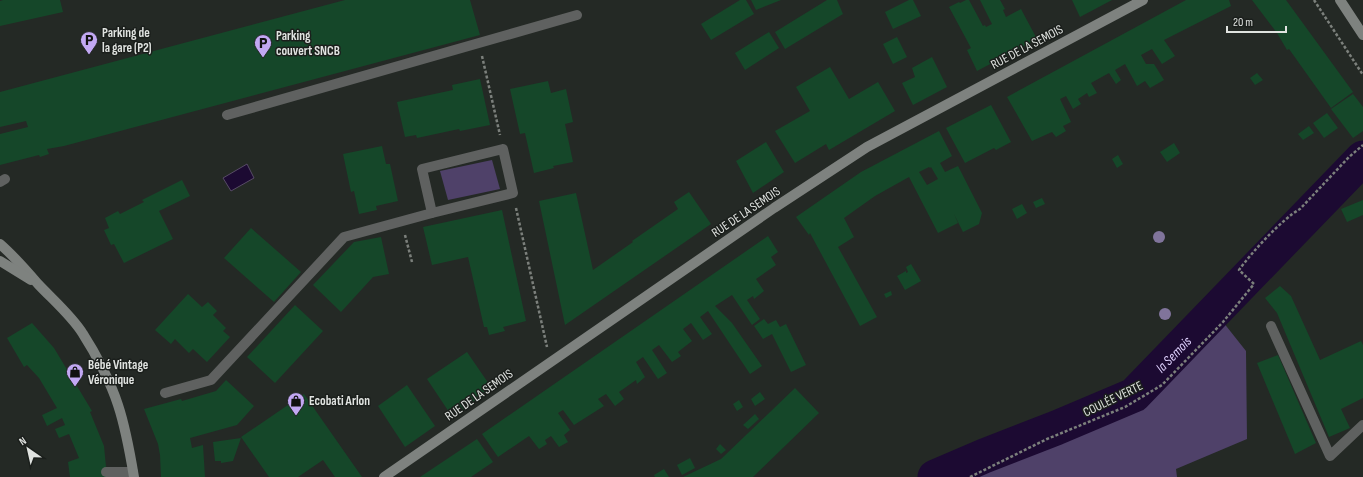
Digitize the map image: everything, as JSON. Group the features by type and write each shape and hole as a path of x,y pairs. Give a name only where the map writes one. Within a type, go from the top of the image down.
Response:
{"main road":[{"name":"RUE DE LA SEMOIS","path":"384,477 774,208 867,147 1143,0"},
{"path":"1340,0 1363,35"},
{"path":"0,244 14,256 83,333 104,372 118,405 129,449 133,475"},
{"path":"0,261 39,285"}],"lane":[{"path":"228,115 577,15"},
{"path":"165,393 211,380 344,237 513,193 503,149 422,169 432,213"},
{"path":"1271,326 1330,456 1363,425"},
{"path":"106,472 133,475"}],"path":[{"path":"1314,0 1363,75"},
{"path":"482,54 503,149"},
{"name":"COULÉE VERTE","path":"970,477 1047,439 1125,407 1162,385 1223,322 1254,284 1239,270 1247,259 1290,215 1300,209 1348,157 1363,145"},
{"path":"513,193 550,362"},
{"path":"401,222 412,262"}],"shaded area":[{"path":"492,160 500,189 448,200 440,171"},
{"path":"247,164 254,178 231,191 223,178"},
{"path":"1223,322 1246,351 1247,439 1176,469 1177,477 970,477 1047,439 1125,407 1162,385"}],"building":[{"path":"60,0 63,12 0,26 0,1"},
{"name":"Parking couvert SNCB","path":"345,0 470,0 480,35 64,146 47,149 49,154 40,157 39,155 0,165 0,134 28,127 26,121 0,127 0,92"},
{"path":"740,0 746,0 754,14 711,40 701,24"},
{"path":"751,0 781,0 756,10"},
{"path":"827,0 837,0 843,14 785,49 775,32"},
{"path":"909,0 913,0 921,16 893,29 885,12"},
{"path":"969,0 983,26 985,25 986,27 992,24 980,0 1000,0 1005,9 1003,10 1006,17 1021,9 1037,39 977,71 967,50 971,48 949,7"},
{"path":"1072,0 1112,0 1080,17"},
{"path":"1186,0 1229,0 1231,6 1164,40 1175,56 1162,64 1152,49 1141,55 1146,64 1154,64 1164,80 1150,88 1145,81 1137,86 1125,64 1115,70 1121,80 1116,84 1109,73 1091,83 1097,93 1089,97 1087,93 1078,99 1081,104 1073,109 1066,96 1060,99 1071,122 1063,126 1066,131 1056,137 1052,132 1032,141 1007,97"},
{"path":"1252,0 1286,0 1353,92 1331,108 1289,49 1287,50 1277,33"},
{"path":"769,32 779,48 745,70 735,53"},
{"path":"897,37 907,57 893,64 883,44"},
{"path":"932,57 947,87 913,105 902,83 915,77 912,68"},
{"path":"830,67 849,99 878,82 895,111 829,150 826,144 795,163 775,131 810,111 796,87"},
{"path":"1257,73 1263,80 1255,85 1250,78"},
{"path":"480,79 490,125 460,131 459,129 417,138 416,135 405,137 397,102 453,90 452,85"},
{"path":"548,81 551,93 566,89 573,122 565,124 573,162 553,166 554,168 534,173 525,133 520,134 510,89"},
{"path":"1353,94 1363,107 1363,131 1353,138 1331,109"},
{"path":"991,105 1011,142 996,150 994,148 965,163 946,128"},
{"path":"1327,113 1338,128 1324,138 1313,123"},
{"path":"1309,126 1314,133 1303,140 1298,134"},
{"path":"939,131 952,156 940,163 945,172 958,166 982,213 979,224 963,232 954,214 958,223 938,233 909,177 875,196 844,218 854,237 838,247 877,317 860,326 810,233 809,235 796,217 861,172","holes":["929,167 931,167 938,179 927,185 919,172"]},
{"path":"766,142 784,172 753,193 736,161"},
{"path":"1174,143 1180,153 1167,162 1160,152"},
{"path":"382,146 386,164 390,164 398,201 376,206 377,210 359,214 354,191 351,192 343,154"},
{"path":"1118,155 1123,164 1117,168 1112,159"},
{"path":"182,180 190,196 159,211 173,239 124,263 114,244 111,245 104,230 109,228 105,218 118,211 120,214 144,202 142,200"},
{"path":"689,192 711,224 565,325 539,201 576,193 593,270 678,209 674,202"},
{"path":"1042,198 1045,204 1036,208 1033,202"},
{"path":"1363,200 1363,215 1347,222 1341,209"},
{"path":"1022,204 1027,213 1017,219 1012,209"},
{"path":"502,210 526,321 503,327 505,331 489,335 487,327 484,327 468,257 432,265 423,227"},
{"path":"251,228 301,272 274,302 224,258"},
{"path":"768,236 778,252 771,257 776,265 756,279 764,291 754,299 753,296 747,300 760,319 752,325 732,295 715,306 732,323 762,366 750,374 708,311 700,317 712,334 703,340 691,323 683,329 692,341 678,352 681,356 672,362 659,345 652,350 667,373 658,379 643,357 636,362 645,377 637,384 636,380 619,392 624,399 615,406 606,394 598,399 604,406 574,425 563,410 558,413 570,430 564,435 568,442 559,447 551,436 545,440 547,444 539,449 529,436 498,457 482,434"},
{"path":"381,237 389,274 373,277 341,312 313,285 354,242"},
{"path":"911,264 921,281 905,290 897,276 906,271 906,273 908,272 906,267"},
{"path":"1280,286 1291,296 1320,360 1361,341 1363,345 1363,398 1341,409 1350,428 1329,437 1277,313 1265,298"},
{"path":"891,291 892,295 886,298 884,294"},
{"path":"188,294 202,307 208,302 217,311 213,315 226,328 223,331 230,337 207,362 193,349 189,353 175,339 171,344 155,330"},
{"path":"295,305 323,331 275,383 247,357"},
{"path":"764,319 768,324 776,320 780,327 786,324 806,365 791,372 772,334 763,339 754,326"},
{"path":"32,323 54,348 92,411 90,412 104,446 107,477 70,477 68,462 79,458 69,434 59,438 55,429 65,425 62,418 47,426 42,415 57,408 39,378 27,365 24,367 7,338"},
{"path":"467,352 491,387 475,398 474,403 464,410 462,408 451,415 427,379"},
{"path":"1278,355 1316,443 1295,454 1257,363"},
{"path":"226,380 254,406 237,425 190,438 192,448 203,445 205,477 161,477 158,444 144,409 181,399 182,401 216,391"},
{"path":"407,385 435,426 405,447 378,406"},
{"path":"795,388 819,413 753,477 683,477 721,459"},
{"path":"760,392 765,399 755,406 751,399"},
{"name":"Ecobati Arlon","path":"304,394 362,477 335,477 323,460 298,477 269,477 241,437"},
{"path":"739,400 743,407 737,411 733,404"},
{"path":"755,414 759,419 748,429 743,425"},
{"path":"241,438 233,461 221,463 221,461 215,461 213,442"},
{"path":"477,439 493,462 471,477 420,477"},
{"path":"720,444 726,450 721,454 716,449"},
{"path":"690,458 695,468 682,475 677,465"},
{"path":"664,469 669,477 655,477 654,475"}],"waterway":[{"name":"la Semois","path":"935,477 1134,395 1363,158"}],"place":[{"name":"Parking de la gare (P2)","path":"89,55"},
{"name":"Parking couvert SNCB","path":"263,58"},
{"name":"Bébé Vintage Véronique","path":"75,387"},
{"name":"Ecobati Arlon","path":"296,416"}]}
